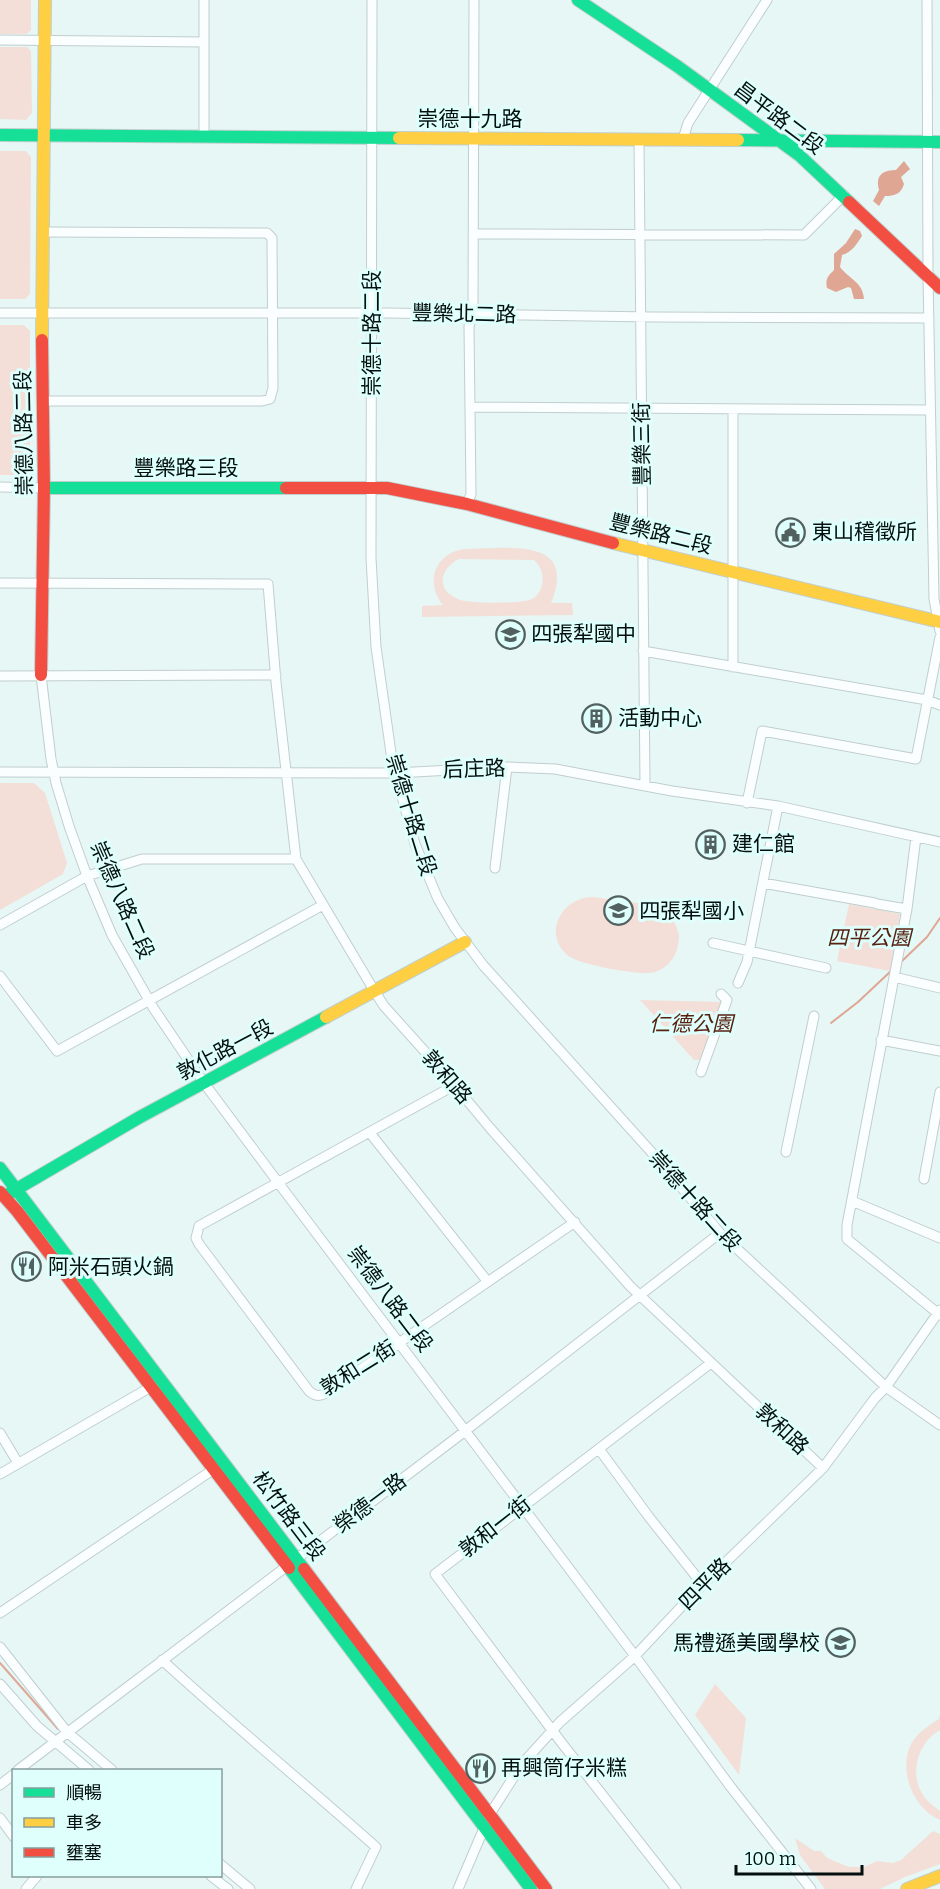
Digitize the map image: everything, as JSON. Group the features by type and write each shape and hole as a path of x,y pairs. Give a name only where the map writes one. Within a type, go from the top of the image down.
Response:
{"street":[{"name":"崇德八路二段","path":"45,0 42,313 44,488 41,675 54,771 69,826 87,876 112,934 151,1001 204,1083 398,1343 466,1430 730,1786 811,1889"},
{"path":"204,0 204,137"},
{"name":"崇德十路二段","path":"372,0 371,558 376,647 392,760 416,844 438,899 465,942 509,995 654,1155 720,1233 886,1387 940,1425"},
{"path":"467,504 471,494 469,326 473,314 474,0"},
{"name":"昌平路二段","path":"578,0 710,90 799,155 940,288"},
{"path":"683,140 688,123 767,0"},
{"path":"927,0 934,142 928,276 930,410 934,599 939,625"},
{"path":"0,40 204,42"},
{"name":"崇德十九路","path":"0,135 934,142"},
{"name":"豐樂三街","path":"639,139 645,785"},
{"path":"473,234 804,235 844,195"},
{"path":"43,232 267,232 272,238 273,313 273,388 270,399 262,401 43,400"},
{"name":"豐樂北二路","path":"0,313 372,313 929,318"},
{"path":"470,407 930,410"},
{"path":"733,409 733,667"},
{"name":"豐樂路三段","path":"0,487 372,488"},
{"name":"豐樂路二段","path":"372,488 387,488 467,504 939,625"},
{"path":"0,583 43,584"},
{"name":"敦和路","path":"43,584 268,584 296,859 375,992 384,1006 490,1128 639,1295 824,1468"},
{"path":"747,803 762,731 916,759 940,637"},
{"path":"643,651 927,700 940,705"},
{"path":"0,676 276,675"},
{"path":"495,868 507,767"},
{"name":"后庄路","path":"0,772 396,773 507,767 555,769 747,803 778,806 940,842"},
{"path":"738,983 747,962 778,806"},
{"path":"916,837 907,909 847,1225 848,1239 939,1313"},
{"path":"0,925 87,876 142,859 296,859"},
{"path":"763,883 907,909"},
{"path":"0,976 57,1051 323,905"},
{"name":"敦化路一段","path":"4,1195 140,1117 465,942"},
{"path":"713,943 826,968"},
{"path":"894,977 940,988"},
{"path":"700,1072 727,1000 721,993"},
{"path":"786,1152 814,1016"},
{"path":"881,1040 940,1051"},
{"path":"279,1183 454,1085"},
{"path":"924,1179 940,1092"},
{"path":"370,1133 488,1282"},
{"name":"松竹路三段","path":"0,1168 4,1195 219,1466 531,1889"},
{"name":"敦和二街","path":"279,1183 199,1226 196,1238 309,1391 320,1396 575,1222"},
{"path":"852,1201 940,1238"},
{"name":"榮德一路","path":"19,1769 466,1430 720,1233"},
{"name":"四平路","path":"458,1889 490,1814 522,1764 552,1730 635,1656 703,1585 824,1468 939,1313"},
{"name":"敦和一街","path":"552,1730 435,1575 711,1363"},
{"path":"0,1474 156,1384"},
{"path":"0,1433 18,1463"},
{"path":"599,1449 703,1585"},
{"path":"0,1613 219,1466"},
{"name":"松竹路三段","path":"292,1563 490,1814 546,1889"},
{"path":"0,1647 67,1732 111,1769"},
{"path":"162,1660 222,1715 268,1752 376,1847 356,1889"},
{"path":"0,1684 37,1726 88,1769"},
{"path":"552,1730 676,1889"},
{"path":"0,1785 12,1776"},
{"path":"0,1818 12,1834"},
{"path":"222,1866 250,1889"},
{"path":"907,1889 940,1876"},
{"path":"26,1889 35,1877"},
{"path":"213,1877 228,1889"}],"green space":[{"path":"0,0 31,0 31,30 27,34 0,34"},
{"path":"0,47 27,47 31,51 32,113 26,120 0,119"},
{"path":"0,151 26,151 31,157 30,294 25,299 0,299"},
{"path":"0,325 24,325 30,331 30,470 24,475 0,475"},
{"path":"516,548 533,550 546,556 555,566 557,581 551,603 572,603 573,615 422,617 422,606 443,605 434,588 434,579 439,563 454,552 464,549","holes":["459,559 534,560 543,577 542,585 536,596 526,601 495,603 464,601 451,595 443,585 447,568"]},
{"path":"0,783 34,783 45,793 67,863 63,874 0,910"},
{"path":"594,897 645,905 668,915 675,924 679,936 677,950 670,962 659,971 642,973 593,965 566,954 559,945 556,935 556,926 560,916 574,902"},
{"name":"四平公園","path":"849,904 900,914 890,971 837,961"},
{"name":"仁德公園","path":"640,1000 724,1002 701,1060 694,1060"},
{"path":"715,1684 746,1718 739,1775 695,1715"},
{"path":"939,1716 940,1730 932,1736 921,1751 916,1770 920,1789 927,1800 940,1811 940,1820 922,1807 916,1798 910,1788 906,1766 911,1744 939,1719"},
{"path":"933,1831 940,1834 940,1864 880,1889 825,1889 800,1855 795,1838 814,1851 821,1851 827,1858 849,1867 864,1867 877,1861 893,1863 901,1860"}],"shaded area":[{"path":"904,161 910,169 901,177 903,187 897,194 885,196 879,206 873,201 879,190 879,178 887,171 896,170"},
{"path":"855,229 860,231 862,236 851,250 842,255 840,267 861,289 864,299 854,299 851,288 836,292 827,288 826,285 834,270 834,254 846,243"}],"waterway":[{"path":"900,963 927,937 940,918"},
{"path":"831,1023 858,1002 891,971"},
{"path":"0,1663 58,1729"}],"traffic: fast":[{"path":"578,0 677,66 799,155 849,202"},
{"path":"0,135 399,138"},
{"path":"738,140 940,142"},
{"path":"44,488 286,488"},
{"path":"10,1193 140,1117 326,1017"},
{"path":"0,1168 304,1569"},
{"path":"289,1568 531,1889"}],"traffic: slow":[{"path":"42,340 45,0"},
{"path":"399,138 738,140"},
{"path":"613,543 940,622"},
{"path":"326,1017 465,942"},
{"path":"907,1889 940,1876"}],"traffic: jam":[{"path":"849,202 940,288"},
{"path":"41,675 44,488 42,340"},
{"path":"286,488 387,488 467,504 613,543"},
{"path":"0,1192 17,1211 289,1568"},
{"path":"304,1569 546,1889"}],"place":[{"name":"東山稽徵所","path":"791,532"},
{"name":"四張犁國中","path":"510,634"},
{"name":"活動中心","path":"597,718"},
{"name":"建仁館","path":"711,844"},
{"name":"四張犁國小","path":"618,911"},
{"name":"阿米石頭火鍋","path":"27,1267"},
{"name":"馬禮遜美國學校","path":"841,1643"},
{"name":"再興筒仔米糕","path":"480,1768"}]}
